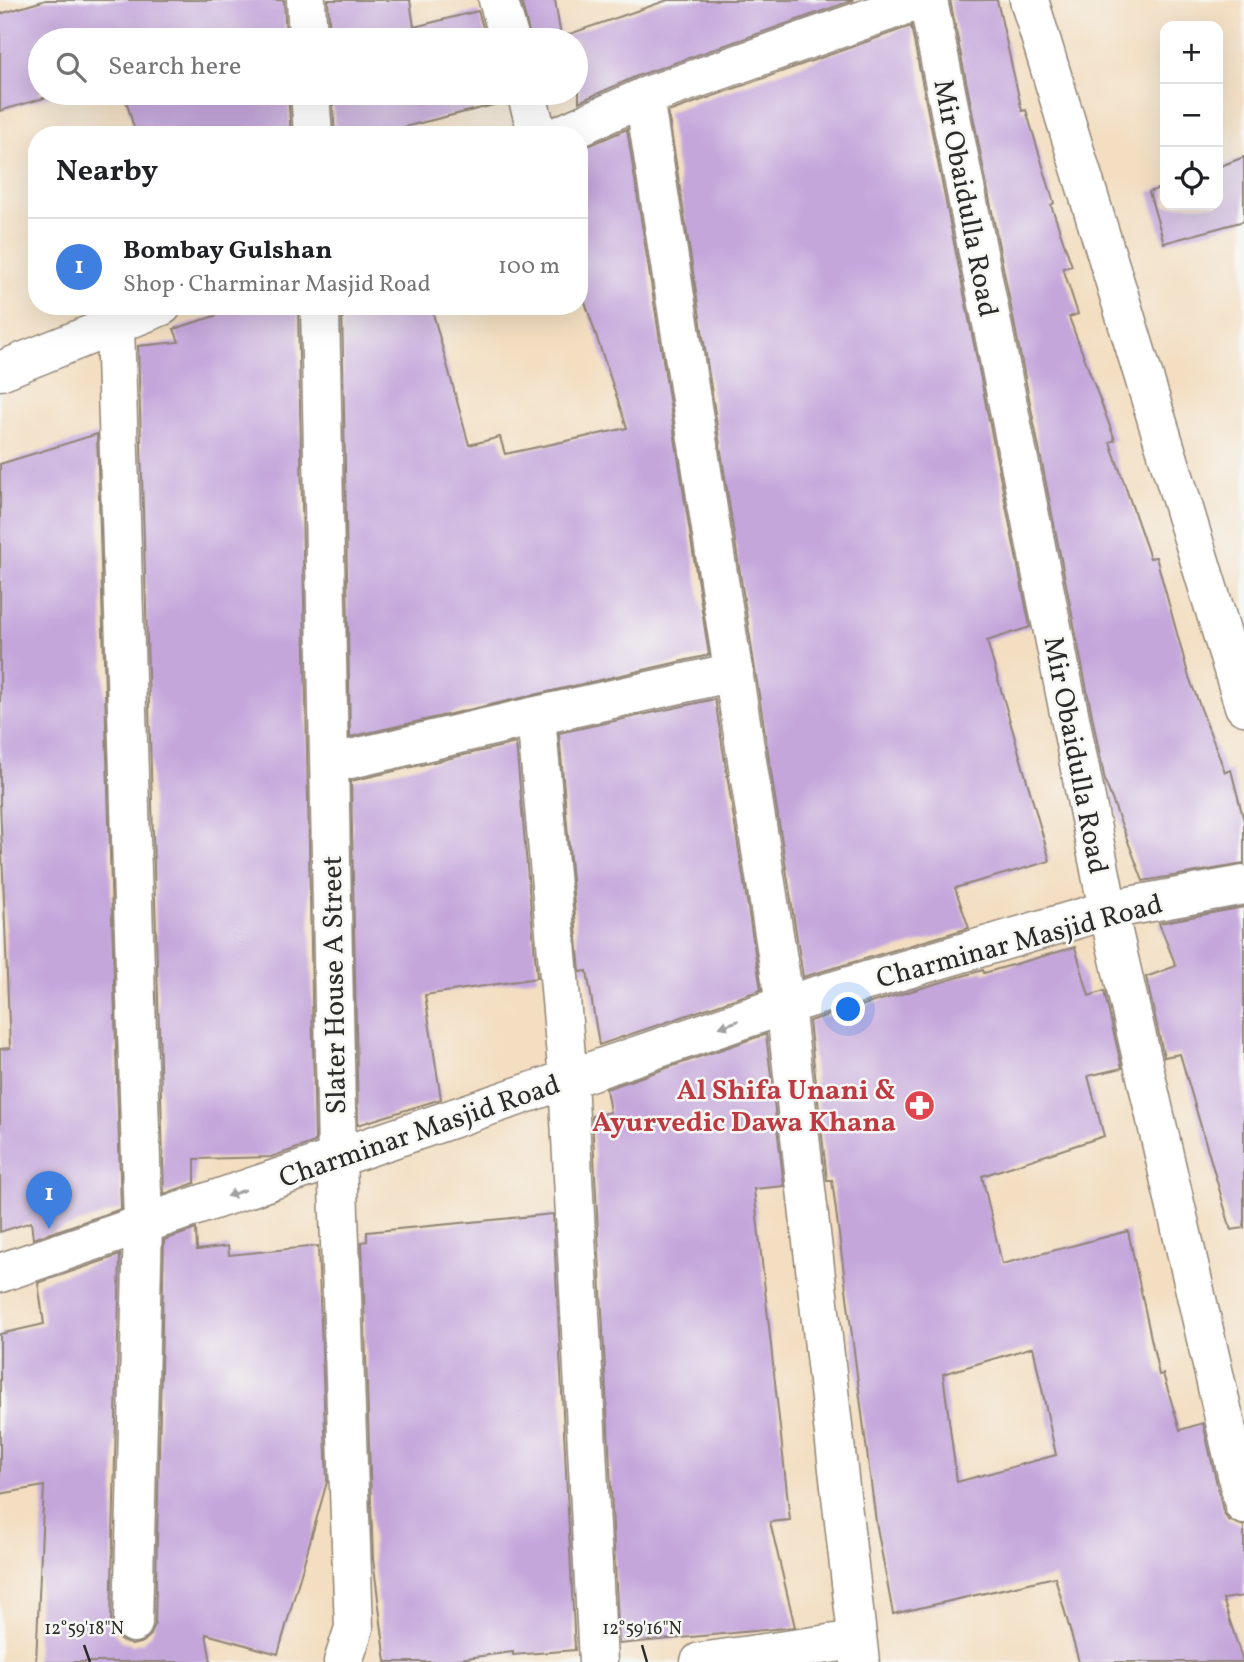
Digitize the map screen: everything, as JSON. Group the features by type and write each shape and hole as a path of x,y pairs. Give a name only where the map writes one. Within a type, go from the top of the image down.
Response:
{"street":[{"path":"306,0 307,28"},
{"path":"498,0 506,28"},
{"path":"580,126 644,97 920,0"},
{"name":"Mir Obaidulla Road","path":"928,0 1108,910 1244,1505"},
{"path":"1029,0 1244,706"},
{"path":"644,97 785,1005 859,1651 699,1662"},
{"path":"311,105 312,126"},
{"path":"529,105 535,126"},
{"path":"0,371 140,315"},
{"name":"Slater House A Street","path":"320,315 337,1158 354,1628 343,1662"},
{"path":"116,325 143,1224 134,1623"},
{"path":"329,764 734,672"},
{"path":"536,716 568,1079 598,1662"},
{"name":"Charminar Masjid Road","path":"0,1273 785,1005 1108,910 1244,885"}],"building":[{"path":"46,0 284,0 285,28 28,28 28,103 0,111 0,14"},
{"path":"328,0 410,0 414,27 478,11 483,28 329,28"},
{"path":"521,0 555,0 560,28 528,28"},
{"path":"668,0 854,0 637,76 588,98 587,28"},
{"path":"950,0 997,0 1022,111 1026,110 1054,203 1051,205 1072,266 1063,268 1078,314 1069,317 1115,440 1110,442 1150,558 1156,557 1189,677 1225,772 1231,770 1244,821 1244,864 1143,881 1105,781"},
{"path":"911,26 1030,627 987,641 1050,861 955,888 969,928 803,977 668,112"},
{"path":"127,105 289,105 290,126 133,126"},
{"path":"333,105 494,105 408,126 334,126"},
{"path":"627,129 709,655 350,737 342,315 433,315 469,445 500,437 505,454 627,428 588,311 588,146"},
{"path":"1244,157 1244,221 1164,243 1149,192 1160,188 1160,210 1223,210 1223,165"},
{"path":"218,315 298,315 315,1142 271,1157 195,1159 195,1183 164,1194 138,346 179,342 174,329"},
{"path":"97,434 121,1209 33,1239 31,1222 0,1232 0,1049 10,1048 0,802 0,464"},
{"path":"715,699 761,990 599,1045 587,971 580,972 559,733"},
{"path":"516,743 537,978 425,995 441,1099 358,1125 351,781"},
{"path":"1244,907 1244,1228 1231,1230 1180,1054 1164,1057 1146,977 1176,966 1159,923"},
{"path":"1075,947 1089,996 1104,991 1122,1068 1088,1076 1104,1136 982,1176 1002,1264 1128,1231 1159,1375 1163,1374 1180,1430 1203,1423 1223,1511 1228,1520 1244,1526 1244,1596 1223,1599 1243,1662 1079,1662 1055,1577 893,1614 876,1522 832,1180 827,1180 809,1021 983,970 984,973","holes":["1033,1347 1056,1455 957,1482 943,1374"]},
{"path":"766,1034 784,1186 754,1189 790,1520 770,1522 795,1627 619,1644 592,1116 610,1112 606,1089"},
{"path":"553,1214 575,1650 513,1655 513,1652 435,1662 386,1662 373,1559 362,1242 367,1241 367,1232"},
{"path":"196,1229 197,1250 228,1246 229,1255 318,1246 327,1482 278,1654 206,1634 211,1662 36,1662 44,1486 0,1494 0,1334 44,1324 38,1283 120,1255 111,1622 114,1633 121,1641 132,1645 143,1642 151,1635 155,1624 164,1240"}],"place":[{"name":"Al Shifa Unani & Ayurvedic Dawa Khana","path":"919,1105"},
{"name":"Bombay Gulshan","path":"49,1229"}]}
